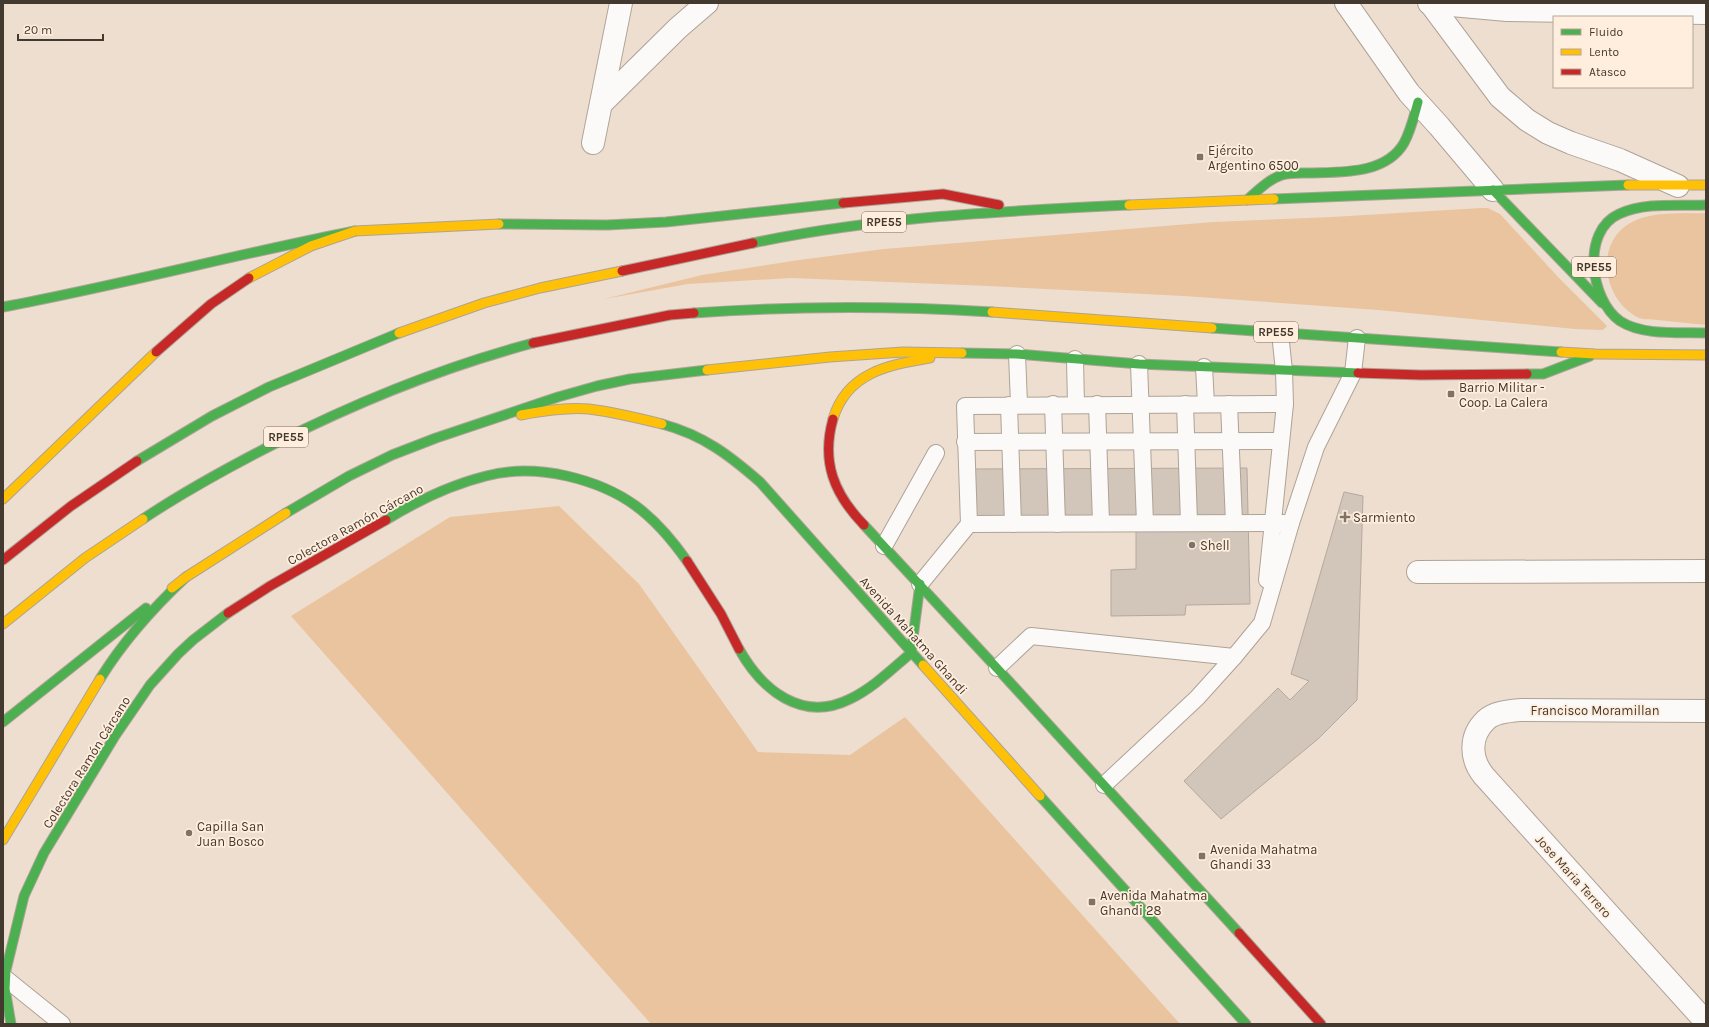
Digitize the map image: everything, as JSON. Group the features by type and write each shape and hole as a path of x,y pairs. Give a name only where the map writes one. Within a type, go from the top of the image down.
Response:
{"main road":[{"path":"1246,200 1280,175 1369,169 1383,164 1397,155 1407,141 1414,122 1418,102"},
{"name":"RPE55","path":"3,560 71,506 152,451 212,416 269,387 322,363 435,320 484,303 540,288 771,239 892,221 1026,210 1246,200 1614,185 1706,186"},
{"path":"1493,190 1571,272 1608,308"},
{"path":"3,307 105,287 292,243 355,231 516,223 607,225 666,222 796,207 943,194 1026,210"},
{"name":"RPE55","path":"1706,205 1635,209 1611,219 1600,235 1595,247 1593,260 1599,293 1608,308 1622,323 1645,330 1706,333"},
{"path":"3,499 158,350 211,304 241,282 273,264 311,246 355,231"},
{"name":"RPE55","path":"3,624 85,558 178,496 228,467 330,416 395,388 500,352 546,340 670,315 798,307 957,310 1595,354 1706,354"},
{"path":"3,722 186,577 257,531 349,476 392,455 436,438 558,397 591,388 658,375 866,354 903,352 1017,354 1139,364 1284,371 1353,373 1543,374 1595,354"},
{"path":"962,352 878,369 860,380 849,391 836,409 829,431 828,447 833,481 843,500 1321,1024"},
{"name":"Avenida Mahatma Ghandi","path":"485,422 542,411 588,409 630,416 689,432 712,444 732,458 760,482 911,653 1035,788 1246,1024"},
{"name":"Colectora Ramón Cárcano","path":"11,1024 5,978 15,929 30,881 55,834 124,721 160,673 191,641 228,613 400,512 440,493 473,480 503,473 534,471 593,482 623,496 648,515 668,536 691,567 721,614 741,653 767,687 784,700 803,707 822,708 841,703 863,691 911,653"},
{"path":"3,840 101,677 128,637 156,605 186,577"},
{"path":"911,653 920,584"}],"street":[{"path":"593,142 621,3"},
{"path":"601,104 678,28 707,3"},
{"path":"1346,3 1409,93 1493,190"},
{"path":"1429,3 1507,10 1706,13"},
{"name":"RPE55","path":"1429,3 1488,82 1511,108 1527,120 1548,133 1576,145 1620,160 1678,186"},
{"path":"1418,572 1706,571"},
{"name":"Francisco Moramillan","path":"1486,719 1498,713 1521,710 1706,710"},
{"name":"Jose Maria Terrero","path":"1486,719 1475,736 1472,753 1477,768 1706,1022"}],"lane":[{"path":"1262,623 1285,404 1284,371 1280,333"},
{"path":"1104,785 1197,698 1262,623 1291,523 1316,448 1353,373 1358,338"},
{"path":"1013,524 1010,442 1017,354"},
{"path":"1075,359 1076,404"},
{"path":"1139,364 1145,523"},
{"path":"1204,367 1206,404"},
{"path":"920,584 969,524 965,442 965,406 1053,404 1285,404"},
{"path":"1053,404 1057,524"},
{"path":"1097,404 1101,523"},
{"path":"1185,404 1189,523"},
{"path":"1228,404 1234,523"},
{"path":"965,442 1281,441"},
{"path":"884,546 936,453"},
{"path":"969,524 1291,523"},
{"path":"997,668 1031,636 1234,657"},
{"path":"5,978 62,1024"}],"shaded area":[{"path":"1488,208 1500,214 1559,278 1607,326 1603,330 1575,329 1378,310 1184,296 791,278 688,284 604,299 702,275 884,249 1213,222 1332,217"},
{"path":"1706,213 1706,325 1641,319 1626,309 1617,298 1610,284 1607,270 1608,255 1612,242 1621,230 1634,221 1660,214"},
{"path":"559,506 639,584 758,752 850,755 905,717 1180,1024 651,1024 291,616 450,517"}],"building":[{"name":"Shell","path":"1247,468 1250,604 1186,605 1185,615 1111,616 1111,570 1136,569 1136,522 972,521 971,469"},
{"path":"1344,492 1363,496 1357,700 1318,739 1221,819 1184,781 1278,688 1290,700 1309,681 1291,674"}],"traffic: fast":[{"path":"1247,200 1268,182 1282,175 1293,173 1350,171 1375,166 1386,161 1396,153 1404,143 1418,102"},
{"path":"1274,199 1628,185"},
{"path":"1493,190 1602,303"},
{"path":"499,224 607,225 666,222 843,203"},
{"path":"753,243 846,227 940,216 1129,205"},
{"path":"1706,205 1651,206 1629,210 1619,214 1607,223 1599,235 1595,250 1594,266 1596,282 1602,298 1610,311 1620,321 1629,326 1650,331 1706,333"},
{"path":"3,307 355,231"},
{"path":"694,313 806,308 918,309 992,312"},
{"path":"1212,328 1561,352"},
{"path":"137,461 212,416 269,387 399,333"},
{"path":"143,519 224,470 337,414 433,374 533,343"},
{"path":"962,353 1017,354 1139,364 1358,373"},
{"path":"1527,374 1543,374 1590,356"},
{"path":"286,513 349,476 392,455 436,438 558,397 597,386 630,379 707,370"},
{"path":"662,424 690,434 715,447 760,482 923,665"},
{"path":"386,520 434,494 473,480 506,472 547,472 587,481 621,496 649,517 675,544 687,561"},
{"path":"864,525 1239,933"},
{"path":"100,679 129,638 186,577"},
{"path":"739,649 748,664 772,689 785,698 800,705 816,707 832,705 850,699 882,678 911,653 920,584"},
{"path":"3,722 146,608"},
{"path":"11,1024 5,989 6,970 24,896 44,853 115,736 150,685 193,640 228,613"},
{"path":"1040,796 1246,1024"}],"traffic: slow":[{"path":"1628,185 1706,185"},
{"path":"1129,205 1274,199"},
{"path":"249,278 311,246 355,231 499,224"},
{"path":"399,333 484,303 540,288 622,271"},
{"path":"992,312 1212,328"},
{"path":"3,499 156,352"},
{"path":"707,370 830,357 903,352 962,353"},
{"path":"1561,352 1595,354 1706,355"},
{"path":"833,419 840,403 848,391 859,381 885,368 930,358"},
{"path":"521,415 564,409 589,409 617,413 662,424"},
{"path":"172,588 186,577 286,513"},
{"path":"3,624 85,558 143,519"},
{"path":"923,665 1040,796"},
{"path":"3,840 100,679"}],"traffic: jam":[{"path":"843,203 943,194 999,205"},
{"path":"622,271 753,243"},
{"path":"156,352 211,304 249,278"},
{"path":"533,343 670,315 694,313"},
{"path":"1358,373 1421,375 1527,374"},
{"path":"833,419 829,449 833,476 845,501 864,525"},
{"path":"3,560 71,506 137,461"},
{"path":"228,613 270,586 386,520"},
{"path":"687,561 721,614 739,649"},
{"path":"1239,933 1321,1024"}],"place":[{"name":"Ejército Argentino 6500","path":"1200,157"},
{"name":"Barrio Militar - Coop. La Calera","path":"1451,394"},
{"name":"Sarmiento","path":"1345,517"},
{"name":"Shell","path":"1192,545"},
{"name":"Capilla San Juan Bosco","path":"189,833"},
{"name":"Avenida Mahatma Ghandi 33","path":"1202,856"},
{"name":"Avenida Mahatma Ghandi 28","path":"1092,902"}]}
